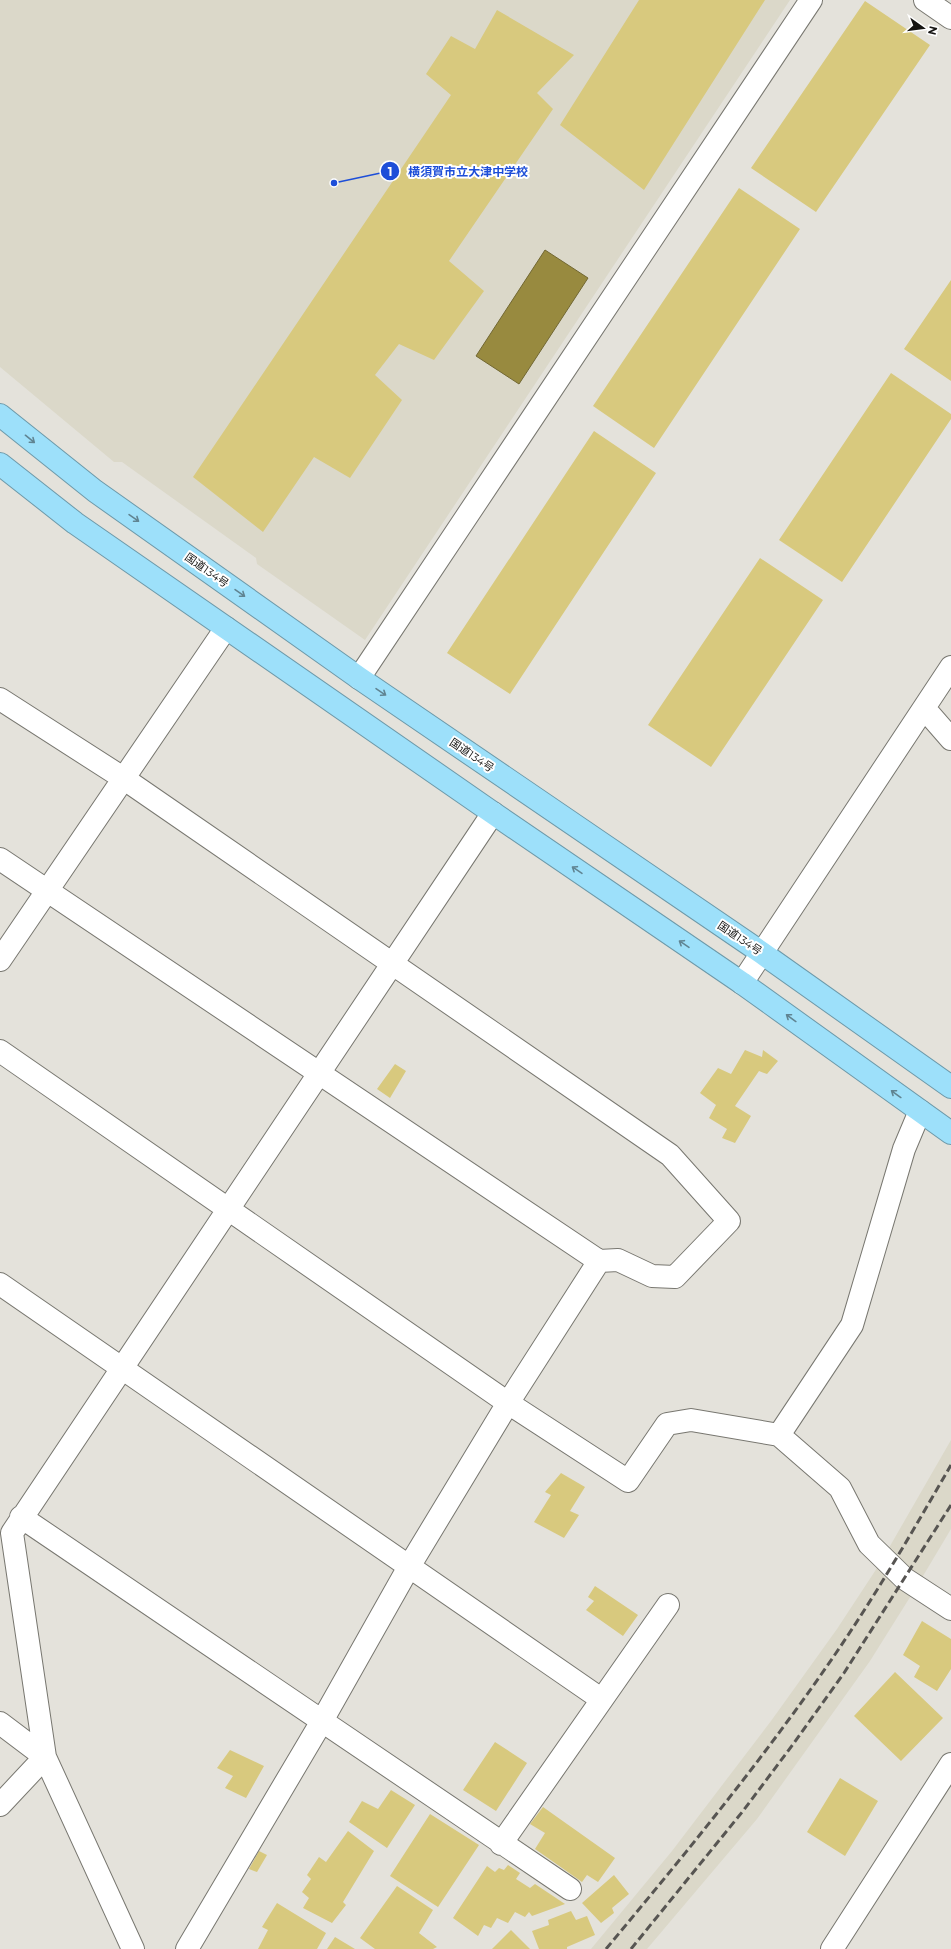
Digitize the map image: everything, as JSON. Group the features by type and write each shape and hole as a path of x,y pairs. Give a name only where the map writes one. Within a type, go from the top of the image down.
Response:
{"highway":[{"name":"国道134号","path":"0,415 95,491 359,678 762,953 951,1087"},
{"path":"0,464 75,523 493,813 742,983 951,1133"}],"street":[{"path":"359,678 811,0"},
{"path":"925,0 951,18"},
{"path":"0,960 226,628"},
{"path":"742,983 951,667"},
{"path":"0,698 123,778 670,1155 729,1221 675,1277 652,1276 618,1260 598,1261 0,859"},
{"path":"924,708 951,739"},
{"path":"133,1949 45,1757 12,1533 21,1517 493,813"},
{"path":"0,1051 508,1403 628,1481 666,1424 691,1420 779,1435 840,1488 869,1544 905,1579 948,1602"},
{"path":"779,1435 852,1325 904,1149 920,1111"},
{"path":"187,1949 322,1721 410,1565 508,1403 598,1261"},
{"path":"0,1284 410,1565 602,1699"},
{"path":"21,1517 501,1844 570,1889"},
{"path":"501,1844 668,1605"},
{"path":"0,1723 45,1757"},
{"path":"0,1805 45,1757"},
{"path":"832,1949 951,1764"}],"shaded area":[{"path":"0,0 790,0 365,640 257,564 256,558 122,462 114,462 0,367"},
{"path":"545,250 588,278 519,384 476,356"},
{"path":"951,1440 951,1529 920,1581 886,1553"},
{"path":"877,1568 912,1594 870,1661 757,1819 647,1949 591,1949 672,1851 771,1721 837,1629"}],"building":[{"path":"639,0 765,0 644,190 560,125"},
{"path":"865,1 930,45 816,212 751,168"},
{"path":"497,10 574,55 537,93 553,109 449,261 484,291 434,360 399,344 375,375 402,400 350,478 314,457 263,532 193,477 451,95 426,74 451,36 475,49"},
{"path":"739,188 800,229 654,448 593,406"},
{"path":"951,280 951,381 904,349"},
{"path":"891,373 951,414 951,419 842,582 779,540"},
{"path":"594,431 656,473 510,694 447,653"},
{"path":"760,558 823,600 711,767 648,725"},
{"path":"745,1050 762,1057 763,1050 778,1061 767,1074 759,1071 735,1106 751,1116 735,1143 722,1138 727,1129 709,1118 716,1105 700,1093 718,1068 731,1074"},
{"path":"395,1064 406,1071 390,1098 377,1089"},
{"path":"561,1473 585,1487 570,1511 579,1515 564,1538 534,1522 551,1495 545,1492"},
{"path":"595,1586 638,1615 623,1636 586,1610 594,1601 588,1597"},
{"path":"922,1621 951,1639 951,1669 937,1691 914,1677 920,1666 903,1655"},
{"path":"895,1672 943,1718 901,1761 854,1716"},
{"path":"495,1742 527,1763 496,1811 463,1790"},
{"path":"230,1750 264,1766 246,1798 225,1788 233,1776 217,1768"},
{"path":"840,1778 878,1801 845,1856 807,1832"},
{"path":"391,1790 415,1805 387,1848 349,1822 362,1801 378,1809"},
{"path":"543,1807 615,1858 598,1882 587,1875 582,1882 535,1849 545,1833 530,1824"},
{"path":"430,1814 479,1845 438,1907 390,1876"},
{"path":"348,1831 374,1851 343,1902 346,1905 332,1923 303,1908 309,1898 302,1892 311,1879 307,1875 319,1857 326,1862"},
{"path":"259,1851 267,1855 257,1872 249,1869"},
{"path":"508,1865 520,1873 516,1879 530,1888 535,1884 565,1904 532,1916 529,1912 525,1917 515,1912 508,1923 497,1918 491,1928 484,1925 478,1936 453,1918 487,1866 495,1872 499,1868 504,1870"},
{"path":"614,1875 629,1894 612,1908 614,1913 601,1923 582,1903"},
{"path":"397,1886 433,1910 419,1933 437,1947 433,1949 375,1949 360,1938"},
{"path":"277,1903 326,1933 317,1949 258,1949 268,1930 262,1927"},
{"path":"571,1911 576,1920 587,1916 595,1935 567,1947 567,1949 539,1949 532,1931 549,1925 548,1920"},
{"path":"511,1930 530,1949 492,1949"},
{"path":"335,1937 355,1949 327,1949"}],"railway":[{"path":"606,1949 724,1804 809,1692 881,1584 951,1465"},
{"path":"631,1949 743,1811 794,1743 844,1673 951,1505"}],"place":[{"name":"横須賀市立大津中学校","path":"334,183"}]}
